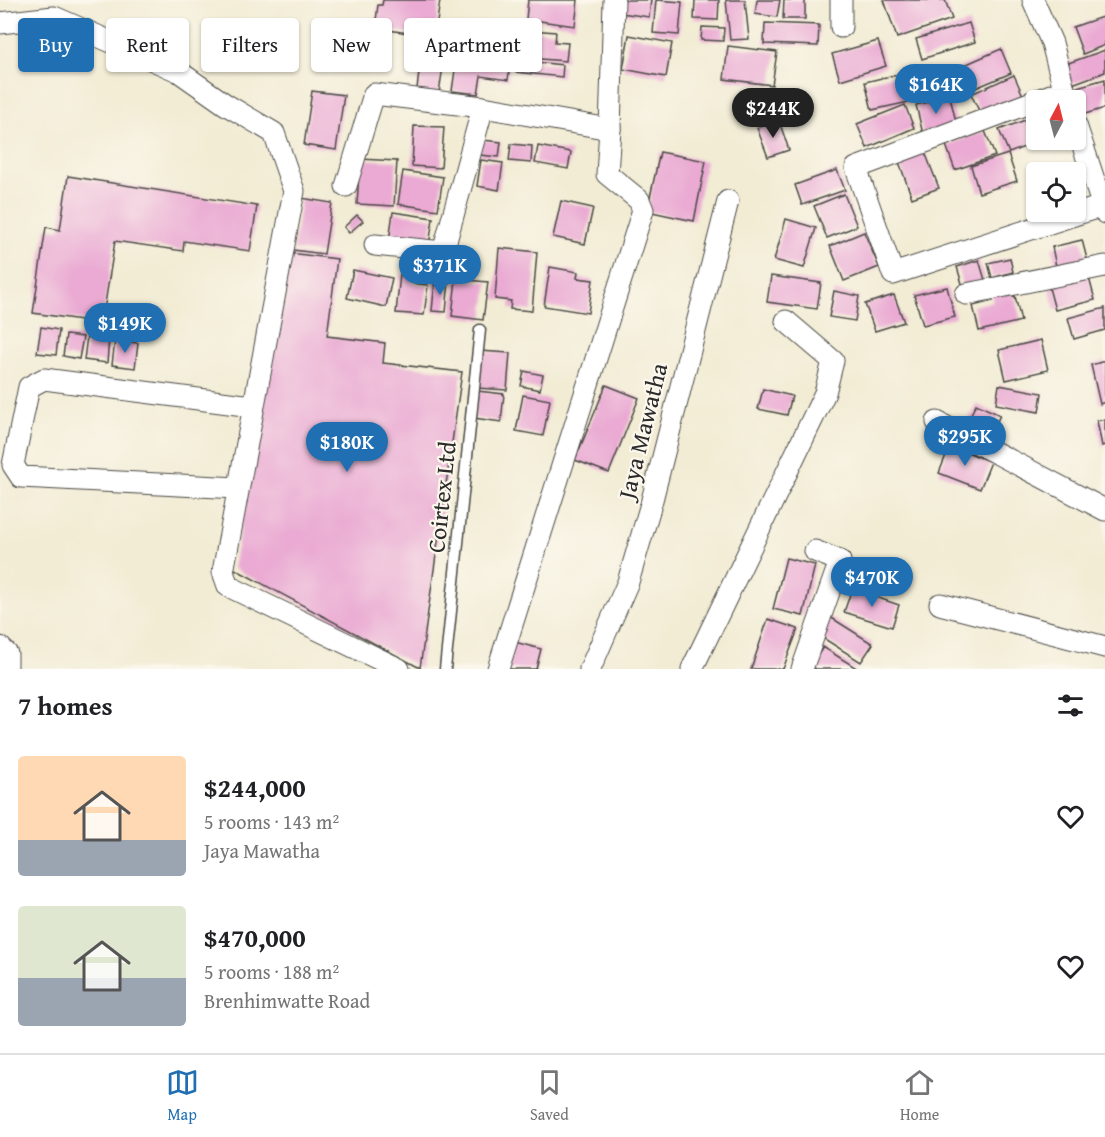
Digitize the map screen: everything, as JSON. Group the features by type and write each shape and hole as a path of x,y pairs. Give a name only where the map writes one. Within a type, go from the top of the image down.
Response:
{"street":[{"path":"498,669 643,210 639,200 607,174 614,0"},
{"path":"841,0 841,27"},
{"path":"1033,0 1052,42 1065,90"},
{"path":"0,23 54,17 178,71 225,104 274,134 294,191 252,406 223,572 228,586 399,669"},
{"path":"346,186 374,94 483,107 610,129"},
{"path":"375,245 443,252 483,107"},
{"path":"1026,109 856,168 893,274 1104,209 1084,150"},
{"name":"Jaya Mawatha","path":"590,669 628,582 651,504 728,201"},
{"path":"966,294 1105,266"},
{"path":"692,669 825,393 833,361 786,321"},
{"path":"238,488 21,477 13,465 29,387 44,379 252,406"},
{"path":"937,422 1105,510"},
{"path":"802,669 840,561 815,551"},
{"path":"940,604 1105,647"},
{"path":"0,647 7,654 7,669"}],"lane":[{"name":"Coirtex Ltd","path":"445,669 480,330"}],"building":[{"path":"383,0 440,0 438,18 404,18 404,32 392,31 392,18 376,18 378,5 382,5"},
{"path":"528,0 578,0 575,26 542,21 542,18 526,18"},
{"path":"616,0 651,0 649,17 614,12"},
{"path":"656,0 682,2 679,35 653,33"},
{"path":"695,0 719,0 718,20 694,19"},
{"path":"726,0 745,0 749,39 730,40"},
{"path":"757,0 780,0 777,17 755,14"},
{"path":"784,0 805,0 805,19 783,19"},
{"path":"884,0 945,0 952,19 897,38"},
{"path":"1105,16 1105,45 1083,54 1073,27"},
{"path":"765,23 819,25 818,46 764,44"},
{"path":"969,23 975,42 922,59 916,39"},
{"path":"702,27 724,28 723,41 701,40"},
{"path":"542,31 556,32 555,42 568,43 566,61 542,59"},
{"path":"629,35 672,43 666,77 623,69"},
{"path":"878,41 886,66 840,80 832,54"},
{"path":"728,46 777,52 772,85 724,79"},
{"path":"1001,49 1011,73 971,90 960,67"},
{"path":"1105,50 1105,72 1067,86 1060,66"},
{"path":"542,63 563,65 562,77 515,72 542,72"},
{"path":"911,71 918,100 872,110 865,82"},
{"path":"419,72 442,72 438,99 416,96"},
{"path":"455,72 509,72 508,80 481,76 478,94 452,91"},
{"path":"1014,75 1025,100 983,119 971,94"},
{"path":"1105,79 1105,108 1086,114 1086,90 1078,90 1077,87"},
{"path":"312,91 344,95 336,150 304,145"},
{"path":"950,97 957,126 923,134 916,105"},
{"path":"905,105 914,128 867,148 857,124"},
{"path":"1026,120 1026,146 1009,153 999,130"},
{"path":"779,121 789,150 768,157 757,128"},
{"path":"414,126 444,127 441,168 412,166"},
{"path":"985,131 995,156 955,170 946,145"},
{"path":"482,140 501,142 499,157 480,155"},
{"path":"511,144 532,146 531,163 509,161"},
{"path":"538,146 571,152 568,169 535,163"},
{"path":"660,152 706,161 694,221 647,211"},
{"path":"925,152 939,188 912,198 899,162"},
{"path":"1008,154 1017,181 979,193 971,166"},
{"path":"360,159 397,161 394,206 357,204"},
{"path":"481,160 503,163 499,190 477,186"},
{"path":"837,170 845,190 802,205 795,185"},
{"path":"403,171 443,177 438,210 398,204"},
{"path":"68,176 257,206 250,251 184,241 183,251 115,241 102,323 33,313 46,227 60,230"},
{"path":"844,194 857,226 827,238 814,206"},
{"path":"301,198 332,203 324,254 293,250"},
{"path":"561,201 593,208 585,244 553,237"},
{"path":"393,212 433,218 429,246 389,241"},
{"path":"357,215 363,221 349,233 344,227"},
{"path":"786,219 816,228 804,268 774,260"},
{"path":"864,232 879,267 844,281 830,246"},
{"path":"1082,240 1087,259 1056,266 1052,247"},
{"path":"499,248 537,252 532,311 510,309 511,301 495,299"},
{"path":"290,253 337,259 327,336 385,343 383,363 462,372 420,668 233,568"},
{"path":"455,256 471,258 469,270 453,267"},
{"path":"1010,258 1013,272 992,278 988,263"},
{"path":"979,260 985,280 963,287 957,267"},
{"path":"550,267 578,272 577,278 593,280 588,313 544,306"},
{"path":"353,270 392,278 386,307 347,298"},
{"path":"400,274 413,276 412,283 428,285 424,315 396,313"},
{"path":"1088,274 1095,300 1055,310 1048,284"},
{"path":"771,276 821,283 817,309 767,302"},
{"path":"456,279 488,282 483,320 452,316"},
{"path":"435,280 449,281 446,312 432,311"},
{"path":"947,287 955,317 923,325 914,295"},
{"path":"1011,287 1021,321 979,331 973,306 993,301 991,291"},
{"path":"834,291 859,296 855,321 829,317"},
{"path":"894,295 904,322 875,331 865,304"},
{"path":"1105,308 1105,330 1074,339 1068,318"},
{"path":"118,316 149,321 147,334 116,329"},
{"path":"41,327 59,330 56,355 37,353"},
{"path":"66,335 83,337 79,359 63,356"},
{"path":"87,336 109,338 107,363 84,360"},
{"path":"115,340 138,343 135,368 112,365"},
{"path":"1041,340 1048,370 1006,380 999,350"},
{"path":"479,351 510,353 507,390 477,388"},
{"path":"1105,361 1105,402 1100,404 1091,365"},
{"path":"524,371 543,375 540,390 521,386"},
{"path":"606,385 639,398 609,473 575,460"},
{"path":"999,385 1042,393 1039,412 996,404"},
{"path":"763,389 792,396 787,415 758,409"},
{"path":"477,391 504,394 501,422 474,418"},
{"path":"523,395 550,400 543,436 516,431"},
{"path":"976,404 1000,415 990,436 966,424"},
{"path":"1105,419 1105,445 1102,446 1097,421"},
{"path":"950,445 991,462 980,489 939,473"},
{"path":"786,558 815,565 803,616 773,609"},
{"path":"852,589 899,605 892,627 844,612"},
{"path":"827,615 873,644 861,662 815,633"},
{"path":"768,619 798,629 783,669 751,669"},
{"path":"511,641 541,649 536,669 503,669"},
{"path":"823,647 858,669 816,669 811,666"}]}
